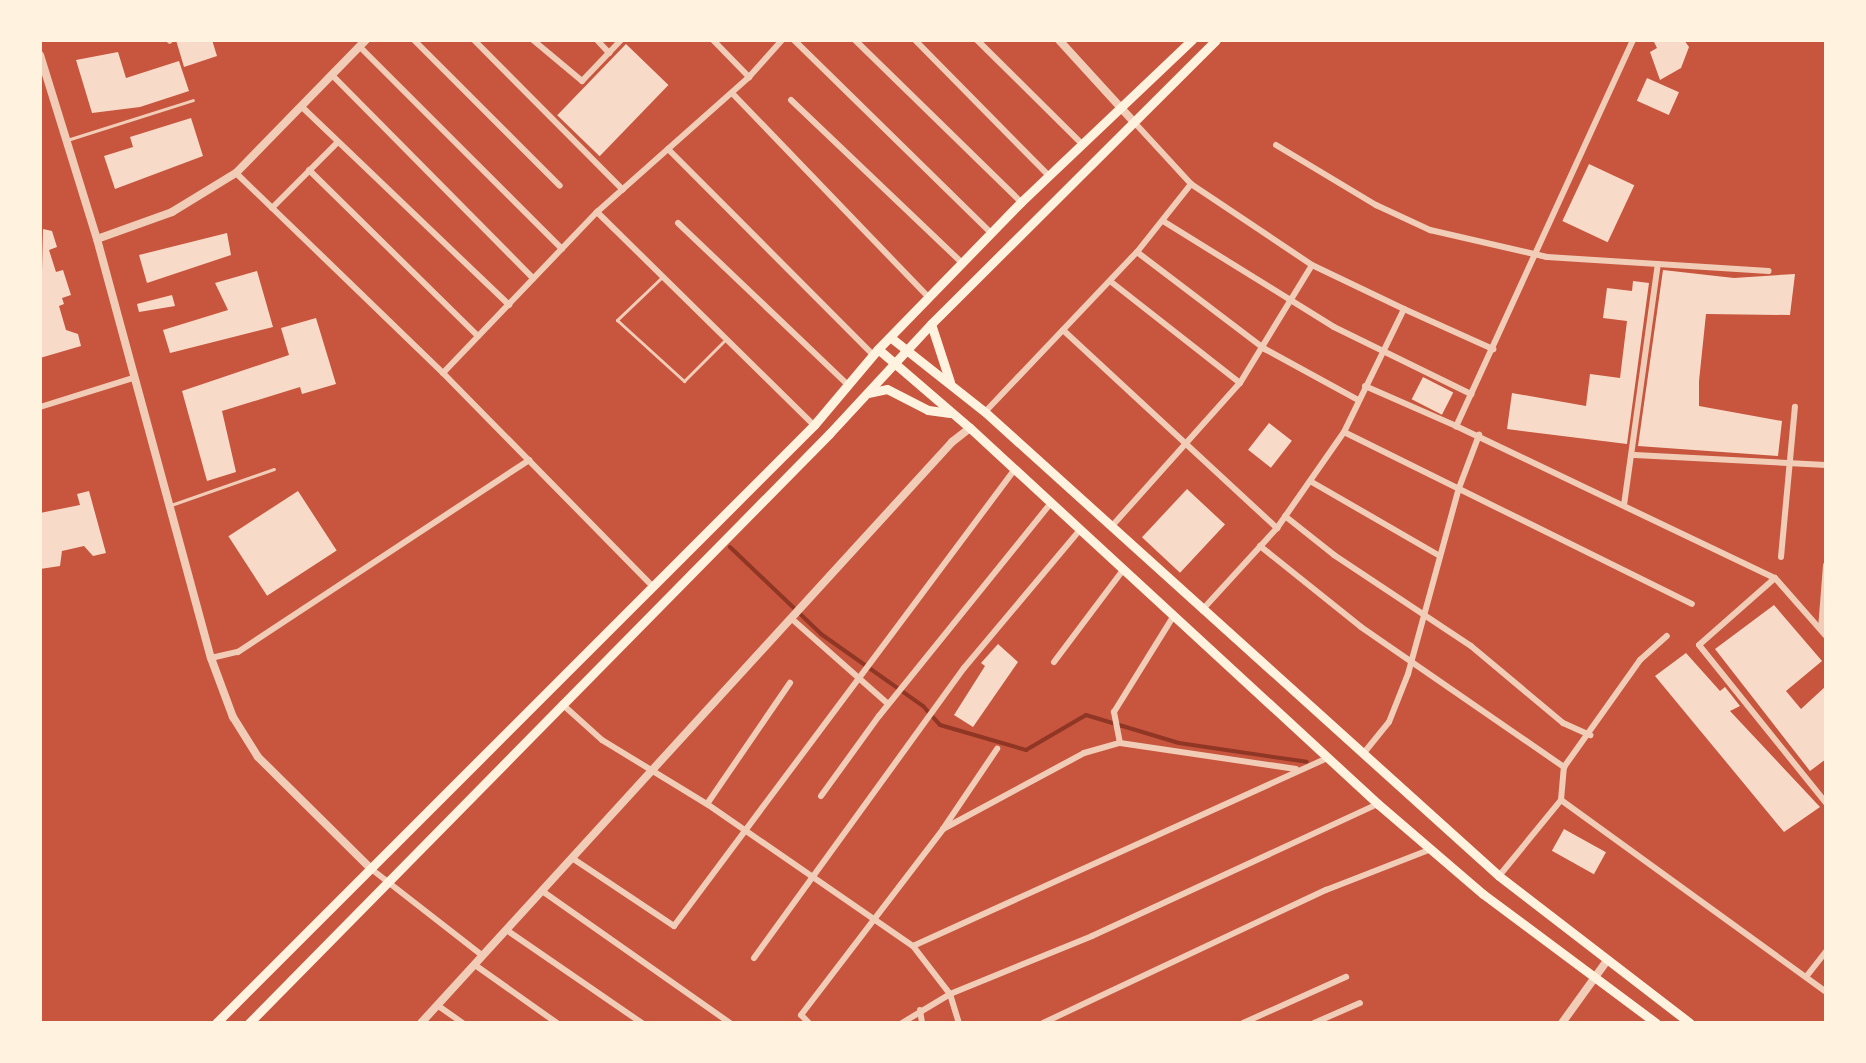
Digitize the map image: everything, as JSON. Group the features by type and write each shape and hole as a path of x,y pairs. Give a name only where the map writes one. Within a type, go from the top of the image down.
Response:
{"main road":[{"path":"216,1023 814,425 875,352 1021,202 1123,109 1192,40"},
{"path":"249,1023 389,883 931,324 1216,40"},
{"path":"931,324 950,383"},
{"path":"890,337 985,412 1361,757 1499,876 1606,962 1690,1023"},
{"path":"875,352 893,363 970,428 1378,804 1594,978 1656,1023"},
{"path":"863,395 887,389 928,410 950,413"}],"street":[{"path":"414,40 560,186"},
{"path":"474,40 623,190"},
{"path":"533,40 579,81 621,40"},
{"path":"597,40 609,53"},
{"path":"713,40 749,77"},
{"path":"443,373 597,212 732,93 782,40"},
{"path":"794,40 991,233"},
{"path":"855,40 1021,202"},
{"path":"915,40 1050,177"},
{"path":"977,40 1082,144"},
{"path":"1059,40 1191,184 1312,265 1493,349"},
{"path":"1456,426 1537,256 1633,40"},
{"path":"97,239 172,212 236,173 362,43 562,249"},
{"path":"40,55 97,239 211,658 233,717 258,757 370,868 483,956"},
{"path":"332,75 533,278"},
{"path":"732,93 928,297"},
{"path":"791,100 962,263"},
{"path":"301,106 509,305"},
{"path":"272,208 338,142"},
{"path":"1276,145 1376,205 1430,230 1537,256 1769,271"},
{"path":"668,149 875,352"},
{"path":"309,170 478,336"},
{"path":"236,173 443,373 651,585"},
{"path":"985,412 1137,252 1191,184"},
{"path":"597,212 814,425"},
{"path":"1163,221 1381,354 1471,394"},
{"path":"678,223 848,385"},
{"path":"1137,252 1265,349 1358,400"},
{"path":"1624,505 1635,455 1658,264"},
{"path":"1112,526 1240,383 1265,349 1312,265"},
{"path":"1110,281 1240,383"},
{"path":"1202,610 1277,528 1344,432 1404,309"},
{"path":"1063,330 1277,528"},
{"path":"40,407 133,378"},
{"path":"1365,386 1479,435 1775,578 1823,633"},
{"path":"1781,557 1795,407"},
{"path":"421,1023 545,893 652,769 952,442 970,428"},
{"path":"1344,432 1692,604"},
{"path":"1361,757 1389,722 1412,662 1459,488 1479,435"},
{"path":"1635,455 1789,466 1826,465"},
{"path":"211,658 238,652 529,460"},
{"path":"575,860 674,926 1015,469"},
{"path":"1310,481 1440,556"},
{"path":"821,796 888,704 1051,503"},
{"path":"1285,516 1425,614 1563,723 1590,735"},
{"path":"754,958 815,879 964,668 1080,530"},
{"path":"1260,546 1412,662 1564,767"},
{"path":"1823,633 1826,565"},
{"path":"1054,662 1123,570"},
{"path":"1775,578 1699,645 1826,803"},
{"path":"1120,743 1114,712 1173,617"},
{"path":"792,619 857,680 888,704"},
{"path":"1499,876 1561,800 1564,767 1590,735 1640,660 1667,636"},
{"path":"707,804 790,683"},
{"path":"562,704 602,740 707,804 913,946 950,994 959,1023"},
{"path":"943,829 1084,753 1120,743 1296,769"},
{"path":"809,1023 801,1015 876,920 997,749"},
{"path":"913,946 1296,769 1327,758"},
{"path":"1561,800 1826,992"},
{"path":"902,1023 950,994 1092,936 1378,804"},
{"path":"1043,1023 1326,890 1431,849"},
{"path":"545,893 730,1023"},
{"path":"508,931 642,1023"},
{"path":"1806,977 1826,951"},
{"path":"1562,1023 1606,962"},
{"path":"475,965 557,1023"},
{"path":"1243,1023 1346,977"},
{"path":"1314,1023 1360,1003"},
{"path":"437,1005 463,1023"},
{"path":"920,1010 922,1023"}],"lane":[{"path":"67,140 193,100"},
{"path":"662,276 617,320 684,381 726,339"},
{"path":"171,505 274,469"}],"building":[{"path":"176,40 212,40 217,56 184,67"},
{"path":"1684,40 1689,47 1681,68 1660,80 1650,52 1657,48 1654,42"},
{"path":"626,44 668,85 600,156 557,115"},
{"path":"118,52 126,78 179,61 189,91 140,107 92,113 76,60"},
{"path":"1647,78 1679,92 1669,115 1637,101"},
{"path":"191,118 203,156 115,189 104,156 133,147 130,137"},
{"path":"1589,164 1634,185 1608,242 1562,221"},
{"path":"43,229 52,231 57,247 49,250 56,272 63,270 71,295 62,298 64,304 59,306 66,330 78,334 81,346 40,358"},
{"path":"227,233 231,255 147,283 139,255"},
{"path":"1663,270 1734,278 1795,274 1790,315 1706,314 1699,381 1699,406 1782,421 1778,456 1638,446"},
{"path":"257,271 273,327 170,353 163,330 228,310 215,283"},
{"path":"1633,281 1649,283 1627,444 1507,429 1512,393 1586,406 1590,374 1620,378 1627,321 1603,318 1607,288 1632,291"},
{"path":"172,295 175,306 139,312 137,304"},
{"path":"316,318 336,384 302,394 300,387 222,411 236,472 207,481 182,391 289,355 281,328"},
{"path":"1423,377 1453,392 1442,415 1412,399"},
{"path":"1269,423 1292,441 1271,468 1248,450"},
{"path":"1187,489 1225,524 1180,573 1142,537"},
{"path":"89,491 106,553 93,556 84,546 62,551 60,566 40,569 40,513 80,505 77,494"},
{"path":"298,491 337,551 267,596 228,536"},
{"path":"1774,605 1822,661 1786,691 1801,709 1826,686 1826,759 1810,771 1715,649"},
{"path":"998,644 1018,662 973,727 954,715 985,666 981,663"},
{"path":"1686,653 1720,691 1725,687 1740,706 1730,711 1820,807 1784,832 1655,676"},
{"path":"1564,829 1606,852 1594,874 1552,851"}],"waterway":[{"path":"730,547 821,634 923,706 940,725 1026,750 1086,715 1179,743 1307,762"}]}
